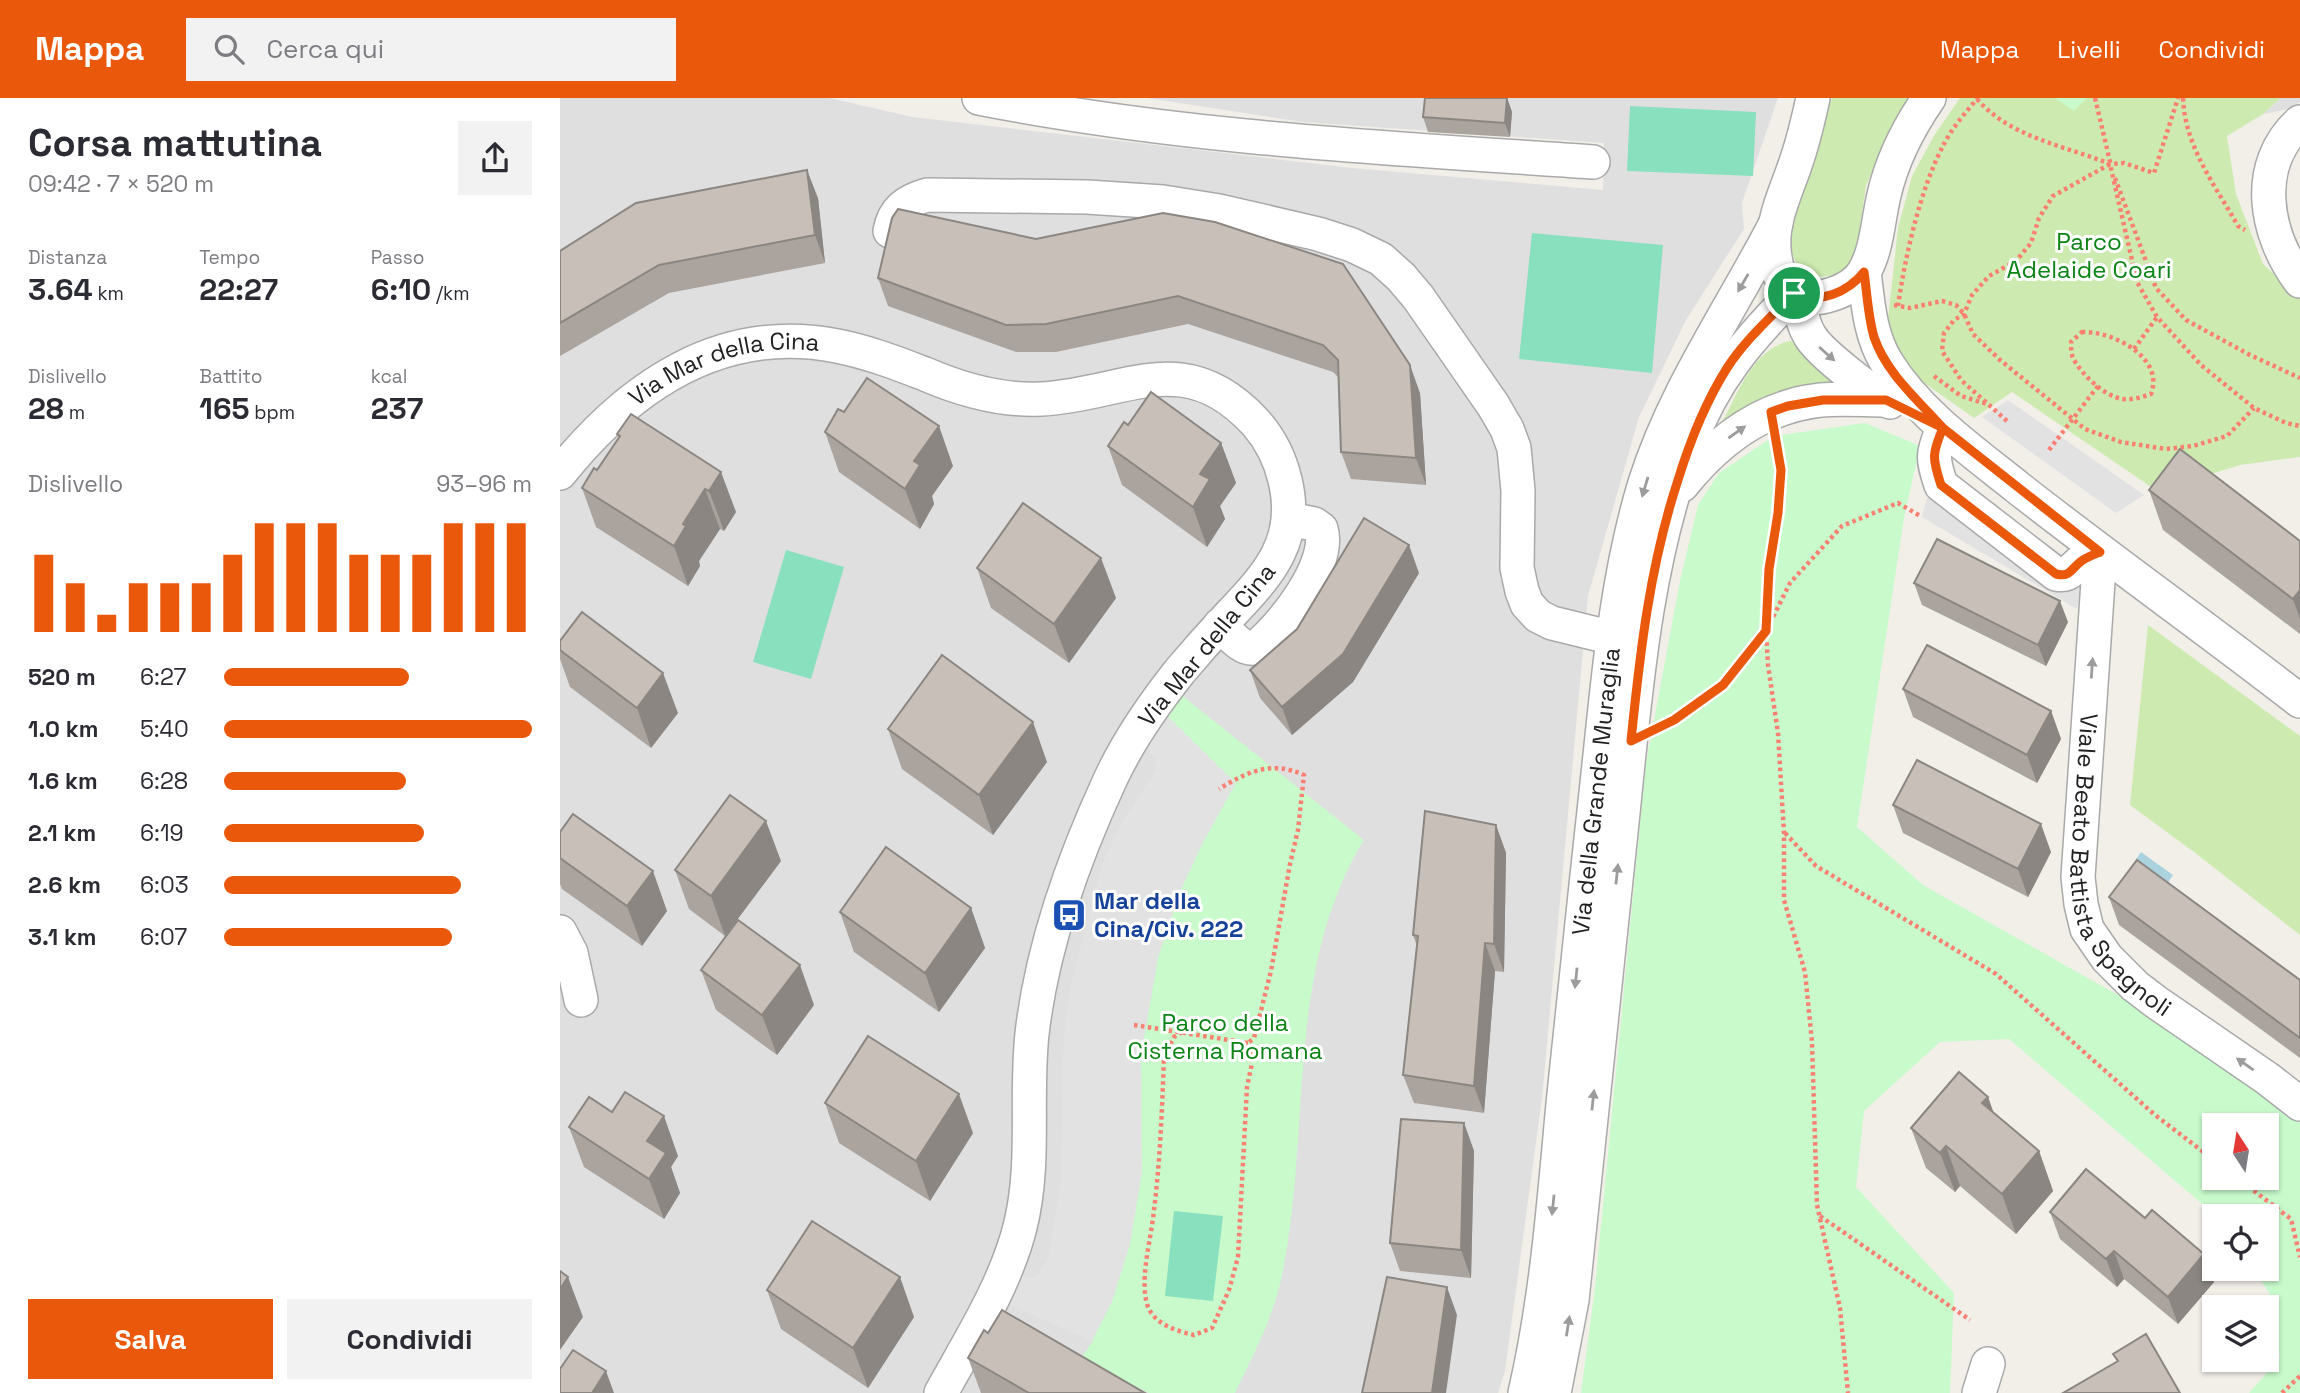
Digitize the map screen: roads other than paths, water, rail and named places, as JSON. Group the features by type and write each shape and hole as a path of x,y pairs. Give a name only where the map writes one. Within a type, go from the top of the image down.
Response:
{"street":[{"path":"979,98 1114,120 1268,138 1593,162"},
{"path":"1813,98 1802,143 1776,223 1776,263 1782,279 1796,294 1804,325 1812,339 1831,358 1886,400 1943,428"},
{"path":"1796,294 1821,297 1839,292 1864,272 1873,247 1891,170 1908,132 1929,98"},
{"path":"2300,122 2288,135 2273,167 2268,195 2272,230 2287,262 2300,281"},
{"path":"890,231 895,215 908,202 927,195 1087,197 1163,202 1219,211 1318,234 1352,245 1381,259 1418,297 1500,416 1514,448 1518,491 1517,568 1524,598 1538,616 1552,623 1613,638"},
{"name":"Via della Grande Muraglia","path":"1525,1393 1546,1277 1613,638 1626,555 1660,439 1702,353 1776,223"},
{"path":"1864,272 1889,311 1873,333 1887,363 1943,428 2100,552 2300,701"},
{"name":"Via della Grande Muraglia","path":"1555,1393 1572,1300 1645,615 1656,556 1690,442 1712,394 1745,344 1796,294"},
{"name":"Via Mar della Cina","path":"560,473 608,419 647,388 676,370 706,357 739,348 785,342 819,343 875,355 964,389 1016,398 1068,397 1137,380 1185,379 1209,387 1246,413 1265,435 1280,463 1289,501 1289,519 1282,547 1271,568 1256,587 1170,685 1123,753 1093,817 1071,874 1054,928 1037,999 1030,1062 1028,1166 1020,1226 993,1297 941,1393"},
{"path":"1672,498 1701,461 1751,422 1771,412 1823,400 1886,400"},
{"path":"1943,428 1934,450 1934,464 1941,485 1951,493 2056,574 2070,574 2080,562 2100,552"},
{"name":"Viale Beato Battista Spagnoli","path":"2100,552 2078,877 2087,929 2102,952 2135,986 2300,1104"},
{"path":"560,932 571,953 581,1000"}],"water":[{"path":"2141,852 2173,875 2162,891 2130,869"}],"place":[{"name":"Mar della Cina/Civ. 222","path":"1069,915"}],"park label":[{"name":"Parco Adelaide Coari","path":"2089,256"},
{"name":"Parco della Cisterna Romana","path":"1225,1037"}]}
